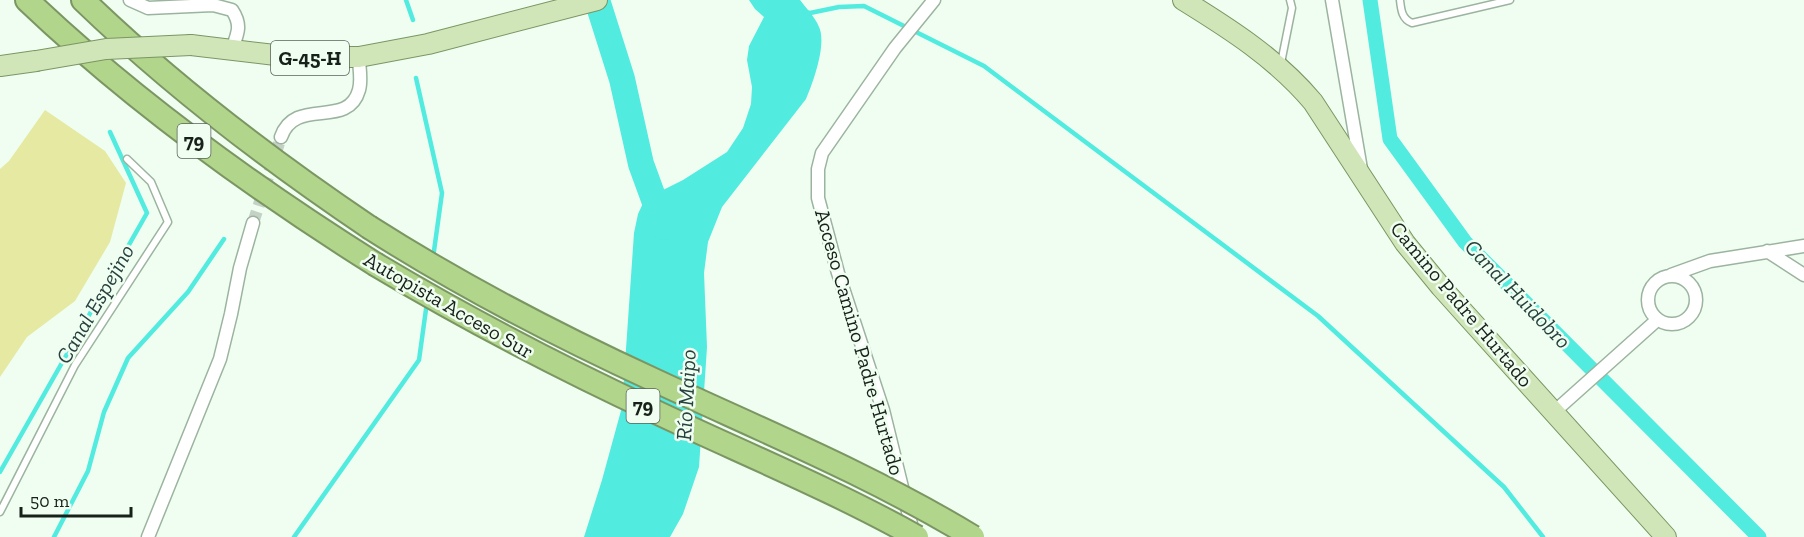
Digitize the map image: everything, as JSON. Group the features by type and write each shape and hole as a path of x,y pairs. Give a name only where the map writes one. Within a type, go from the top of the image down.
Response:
{"highway":[{"name":"Autopista Acceso Sur","path":"27,0 84,53 180,131 270,196 375,264 442,304 536,354 805,480 916,537"},
{"name":"Autopista Acceso Sur","path":"83,0 212,113 285,169 369,227 450,276 534,322 653,380 827,459 921,507 973,537"}],"main road":[{"name":"G-45-H","path":"0,66 106,49 191,45 313,58 359,57 428,44 597,0"},
{"name":"Camino Padre Hurtado","path":"1183,0 1218,21 1280,67 1313,102 1412,252 1666,537"}],"street":[{"path":"130,0 148,8 213,5 232,10 238,19 239,32 232,49"},
{"path":"1332,0 1363,179"},
{"name":"Acceso Camino Padre Hurtado","path":"916,537 883,410 838,273 818,198 818,169 822,153 895,48 933,1"},
{"path":"281,137 287,124 297,117 341,110 352,102 360,87 359,57"},
{"path":"148,537 220,359 240,268 253,223"},
{"path":"1669,276 1684,279 1690,284 1696,298 1695,306 1687,319 1680,323 1664,323 1652,314 1648,298 1654,284 1669,276 1710,261 1804,246"},
{"path":"1767,251 1804,276"},
{"path":"1554,412 1657,320"}],"lane":[{"path":"1280,67 1292,8 1290,0"},
{"path":"1400,0 1403,15 1412,23 1510,0"},
{"path":"0,512 75,366 168,222 151,182 127,159"}],"green space":[{"path":"45,110 105,151 126,183 110,242 75,301 27,337 0,377 0,169 9,161"}],"water":[{"path":"749,0 800,0 817,23 821,34 820,53 806,99 722,207 708,242 704,273 707,347 699,467 683,514 670,537 584,537 622,407 634,233 638,214 645,199 683,180 727,152 743,128 751,104 752,87 747,60 749,46 764,17"}],"waterway":[{"path":"406,0 413,20"},
{"name":"Río Maipo","path":"597,0 622,79 641,164 664,227"},
{"name":"Canal Huidobro","path":"1370,0 1390,139 1465,242 1759,537"},
{"path":"805,12 864,6 984,66 1318,316 1504,487 1543,537"},
{"path":"416,78 442,193 433,258"},
{"name":"Canal Espejino","path":"0,472 147,213 110,132"},
{"path":"54,537 88,471 104,412 128,358 188,292 224,239"},
{"path":"294,537 419,360 427,302"}],"tunnel":[{"path":"253,223 281,137"}]}
